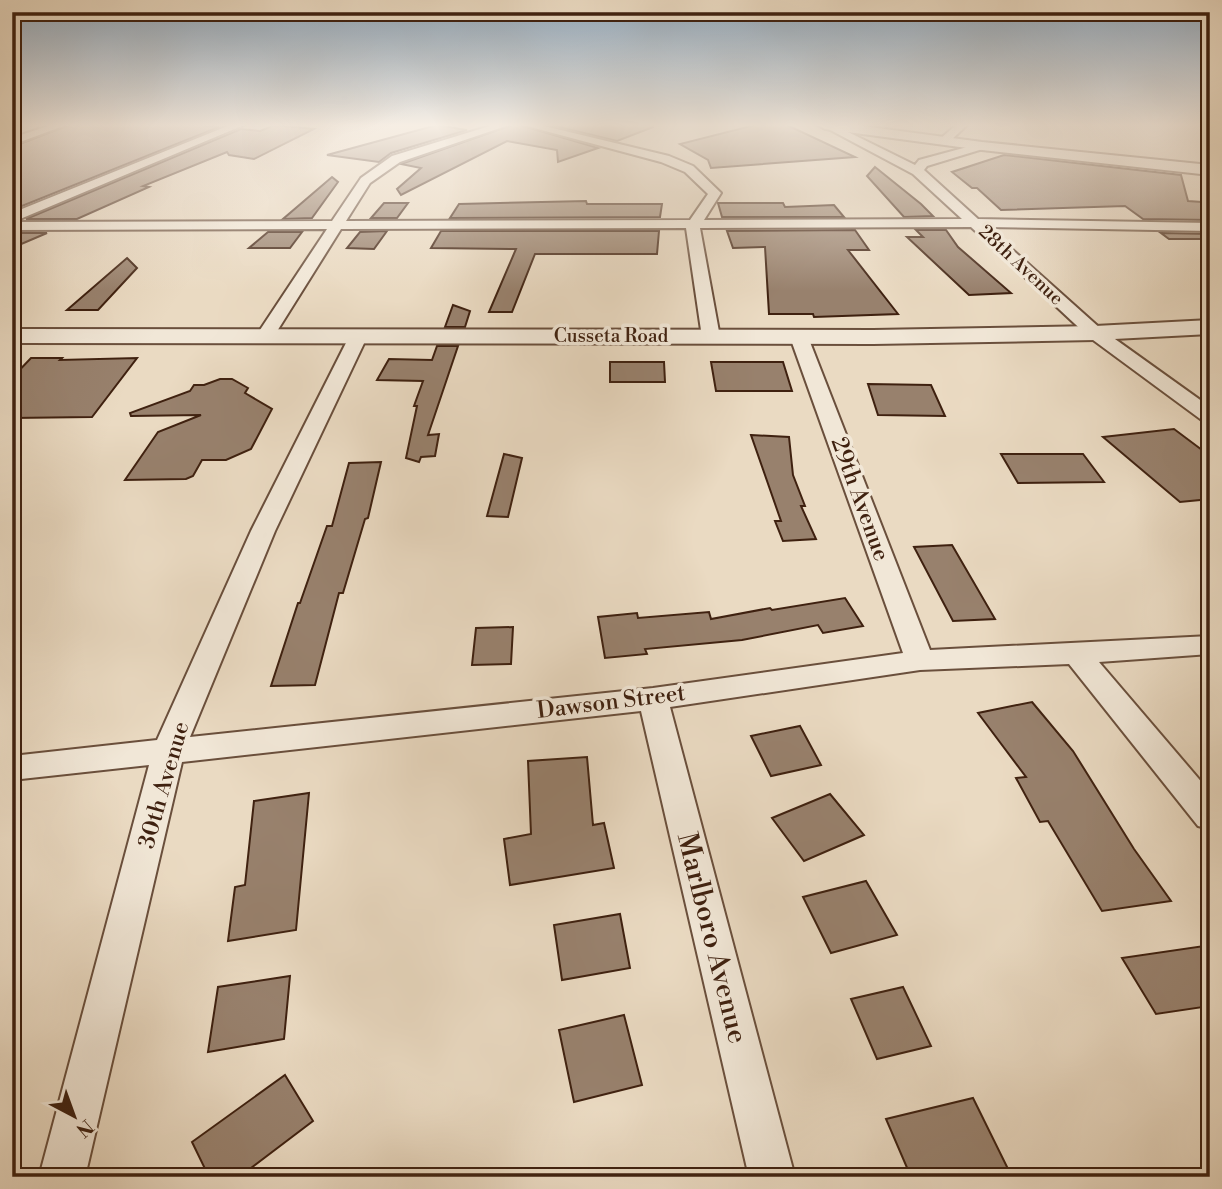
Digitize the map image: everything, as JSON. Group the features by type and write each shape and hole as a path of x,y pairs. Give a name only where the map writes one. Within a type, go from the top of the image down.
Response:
{"street":[{"path":"12,218 104,180"},
{"path":"265,336 366,180"},
{"path":"701,180 715,193 693,226 711,337"},
{"name":"28th Avenue","path":"928,180 1095,333 1210,417"},
{"path":"12,226 337,223 693,226 976,223 1210,228"},
{"name":"Cusseta Road","path":"12,336 799,337 1095,333 1210,327"},
{"name":"30th Avenue","path":"62,1177 169,749 263,531 358,337"},
{"name":"29th Avenue","path":"799,337 920,660"},
{"name":"Dawson Street","path":"12,768 653,699 920,660 1077,654 1210,645"},
{"path":"1077,654 1210,816"},
{"name":"Marlboro Avenue","path":"653,699 772,1177"}],"building":[{"path":"12,180 86,180 12,210"},
{"path":"118,180 157,180 143,186 149,187 77,219 26,219"},
{"path":"328,180 338,182 312,218 283,219"},
{"path":"407,180 429,180 401,195 397,189"},
{"path":"871,180 892,180 933,216 904,217"},
{"path":"963,180 1182,180 1188,201 1202,202 1210,209 1210,220 1143,219 1125,206 1001,210 977,188 972,188"},
{"path":"586,201 587,204 662,204 660,217 450,218 459,204"},
{"path":"384,203 408,203 397,218 371,218"},
{"path":"718,203 783,203 785,207 834,205 844,217 722,217"},
{"path":"855,230 869,250 848,250 898,314 814,317 813,314 769,314 765,247 733,248 727,231"},
{"path":"916,230 946,230 958,247 1011,293 969,295 907,237 923,237"},
{"path":"387,231 374,249 347,248 360,232"},
{"path":"441,231 659,231 657,254 535,254 512,312 489,312 516,249 431,248"},
{"path":"268,232 302,232 290,248 249,248"},
{"path":"12,233 47,233 12,248"},
{"path":"1161,233 1210,234 1210,239 1169,239"},
{"path":"127,258 137,268 98,310 67,310"},
{"path":"453,305 470,311 465,327 445,327"},
{"path":"437,346 458,346 428,435 439,434 435,456 421,457 419,462 406,458 417,406 414,406 423,381 377,380 389,359 432,360"},
{"path":"31,358 137,358 92,417 12,418 12,378"},
{"path":"610,362 664,362 665,382 610,382"},
{"path":"711,362 783,362 792,391 716,391"},
{"path":"220,379 232,379 248,388 245,393 272,409 251,449 226,460 202,460 193,476 186,479 125,480 158,432 201,415 131,416 130,413 190,391 194,385 204,385"},
{"path":"868,384 931,385 945,416 878,415"},
{"path":"1174,429 1210,456 1210,499 1180,502 1103,437"},
{"path":"751,435 789,437 793,475 805,506 801,506 816,539 783,541 775,521 781,521"},
{"path":"504,454 522,458 508,517 487,516"},
{"path":"1001,454 1083,454 1104,482 1018,483"},
{"path":"381,462 368,518 365,519 343,593 339,593 315,685 271,686 327,526 332,526 349,463"},
{"path":"952,545 995,619 953,621 914,547"},
{"path":"845,598 863,626 823,633 818,625 742,640 645,649 647,654 605,658 598,617 637,613 638,618 709,612 711,619"},
{"path":"513,627 511,664 472,665 476,628"},
{"path":"1032,702 1073,751 1134,849 1171,901 1102,911 1048,821 1040,822 1016,778 1026,777 978,713"},
{"path":"800,726 821,765 771,776 751,736"},
{"path":"587,757 593,825 604,823 614,868 510,885 504,839 531,834 528,761"},
{"path":"309,793 296,930 228,941 235,887 245,885 254,801"},
{"path":"830,794 864,835 804,861 772,818"},
{"path":"866,881 897,935 831,953 803,897"},
{"path":"620,914 630,968 562,980 554,925"},
{"path":"1204,946 1210,954 1210,1006 1156,1014 1122,958"},
{"path":"290,976 284,1039 208,1052 218,987"},
{"path":"903,987 931,1046 877,1059 851,999"},
{"path":"624,1015 642,1085 574,1102 559,1030"},
{"path":"285,1075 313,1121 239,1177 209,1177 192,1142"},
{"path":"973,1098 1012,1177 911,1177 886,1119"}]}
